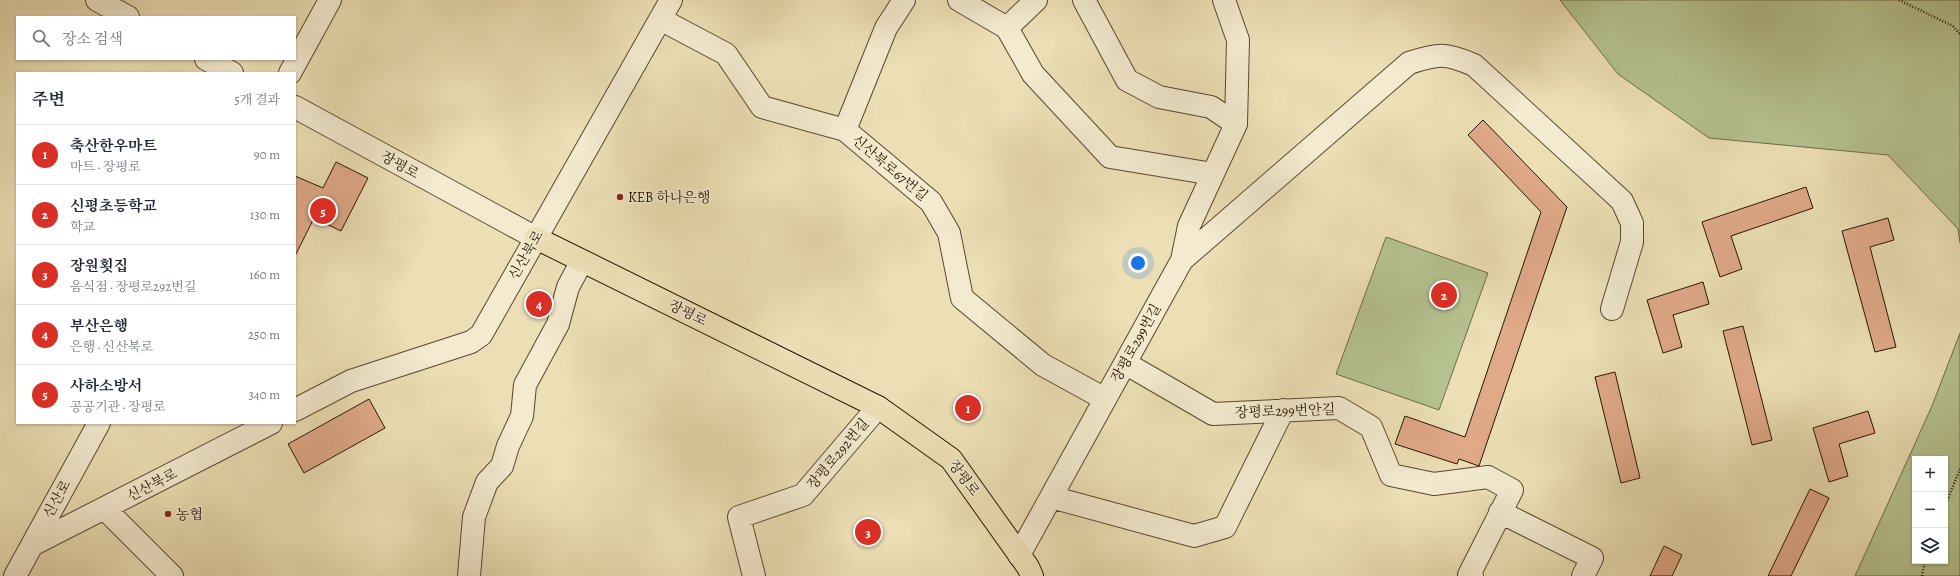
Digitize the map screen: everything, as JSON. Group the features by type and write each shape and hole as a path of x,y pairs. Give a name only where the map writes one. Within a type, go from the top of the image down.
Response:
{"main road":[{"name":"장평로","path":"536,238 878,407 951,458 1026,569"}],"street":[{"path":"97,0 126,16"},
{"path":"291,72 330,0"},
{"name":"신산북로","path":"296,409 352,381 471,342 481,335 671,0"},
{"path":"845,130 886,28 904,0"},
{"path":"959,0 1007,28 1033,74 1110,157 1213,174"},
{"path":"1007,28 1036,0"},
{"path":"1084,0 1127,80 1159,97 1211,107 1236,124"},
{"path":"1224,0 1238,40 1236,124"},
{"name":"신산북로67번길","path":"660,19 726,54 762,107 845,130 931,202 949,233 962,298 1043,365 1105,399"},
{"path":"1182,260 1409,63 1433,55 1453,56 1474,65 1622,201 1632,223 1632,242 1612,309"},
{"path":"208,60 230,72"},
{"name":"장평로","path":"296,108 536,238"},
{"name":"장평로299번길","path":"1026,569 1051,497 1182,260 1189,226 1236,124"},
{"path":"469,576 474,517 487,482 502,466 508,446 522,416 525,385 558,324 568,287 582,261"},
{"name":"장평로299번안길","path":"1125,363 1213,414 1339,408 1371,427 1391,475 1434,484 1488,477 1512,490 1470,575 1472,576"},
{"name":"장평로292번길","path":"754,576 739,517 803,495 878,407"},
{"path":"1051,497 1194,536 1225,527 1283,410"},
{"name":"신산로","path":"15,576 98,424"},
{"name":"신산북로","path":"32,545 269,424"},
{"path":"105,509 172,576"},
{"path":"1500,512 1592,558 1583,576"}],"path":[{"path":"1900,0 1953,26 1960,34"},
{"path":"1948,499 1960,470"},
{"path":"1922,576 1924,564"}],"green space":[{"path":"1560,0 1960,0 1960,243 1958,229 1888,155 1709,138 1618,74"},
{"path":"1386,237 1488,273 1439,410 1336,374"},
{"path":"1960,333 1960,576 1855,576 1932,406"}],"building":[{"path":"1483,120 1567,207 1479,466 1459,459 1457,464 1395,444 1405,416 1465,437 1541,212 1468,135"},
{"path":"336,162 368,178 341,231 314,218 296,254 296,176 323,188"},
{"path":"1806,187 1813,208 1731,236 1742,269 1720,277 1702,222"},
{"path":"1888,218 1894,240 1870,247 1896,347 1875,352 1842,231"},
{"path":"1703,282 1709,304 1673,315 1682,347 1663,353 1647,300"},
{"path":"1743,326 1772,440 1752,445 1723,331"},
{"path":"1615,372 1640,478 1621,483 1595,377"},
{"path":"369,399 385,428 304,473 288,444"},
{"path":"1868,411 1875,433 1839,444 1848,476 1829,482 1813,428"},
{"path":"1810,489 1829,498 1791,576 1768,576"},
{"path":"1664,546 1682,555 1672,576 1650,576"}],"place":[{"name":"KEB 하나은행","path":"620,197"},
{"name":"사하소방서","path":"323,211"},
{"name":"신평초등학교","path":"1444,295"},
{"name":"부산은행","path":"539,304"},
{"name":"축산한우마트","path":"968,408"},
{"name":"농협","path":"168,514"},
{"name":"장원횟집","path":"868,532"}]}
